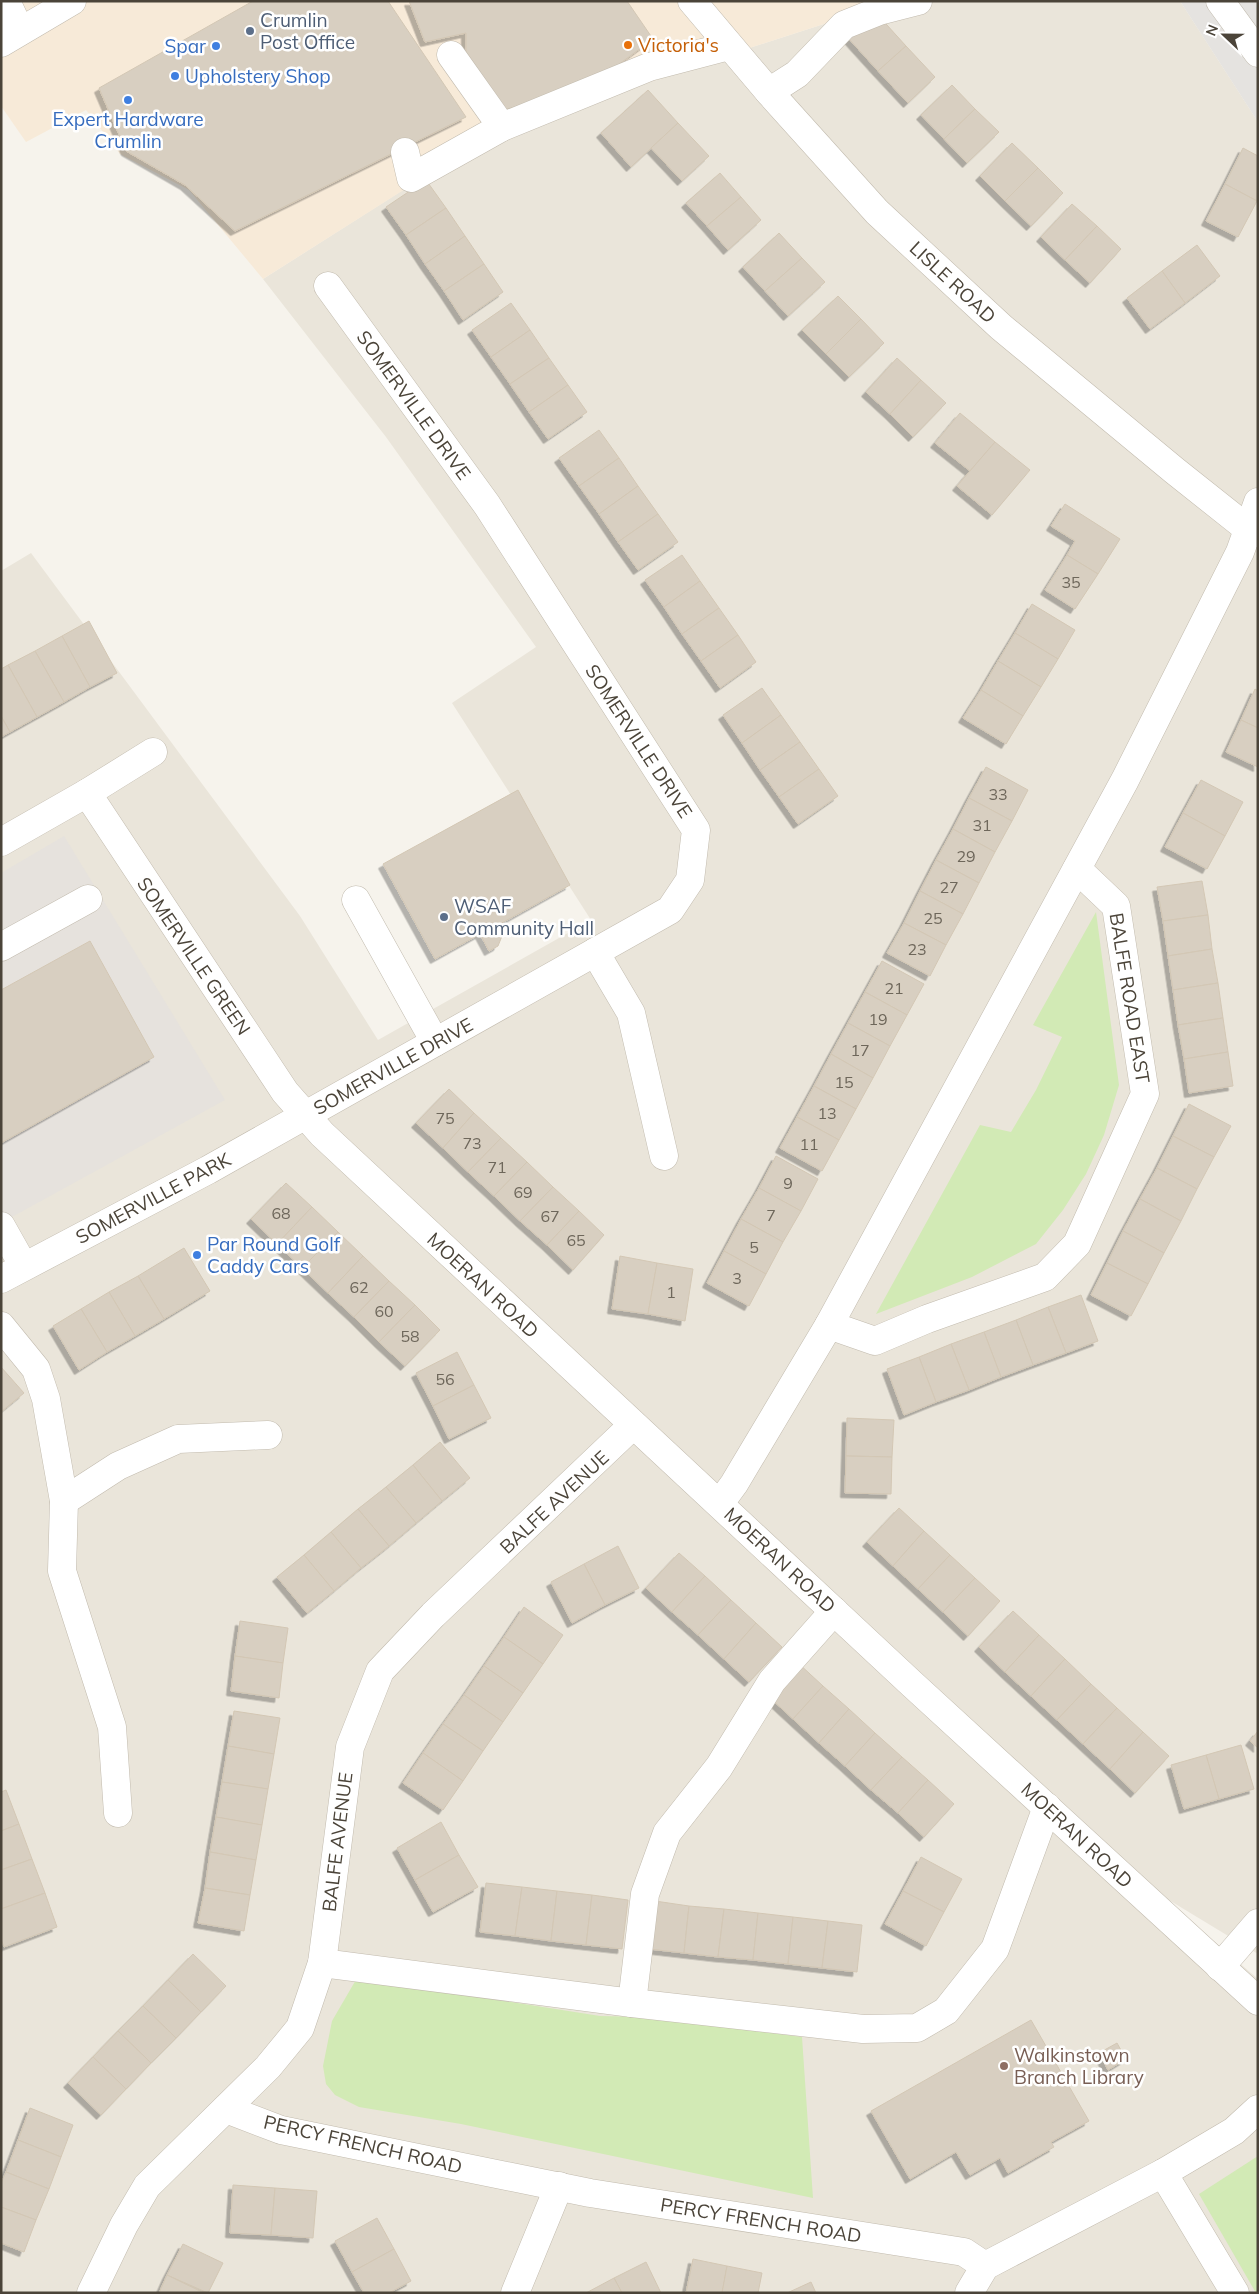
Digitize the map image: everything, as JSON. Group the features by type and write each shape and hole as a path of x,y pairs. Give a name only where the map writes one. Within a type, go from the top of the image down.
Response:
{"street":[{"path":"6,1 10,37 72,1"},
{"name":"LISLE ROAD","path":"692,1 728,46 877,212 994,320 1175,471 1253,531"},
{"path":"769,92 797,74 844,25 878,11 918,1"},
{"path":"1220,1 1258,53"},
{"path":"405,152 411,178 502,128 649,67 728,46"},
{"path":"451,55 502,128"},
{"name":"SOMERVILLE DRIVE","path":"304,1116 670,910 690,880 696,830 487,506 328,286"},
{"path":"720,1503 734,1484 829,1325 1125,780 1240,552 1253,531 1258,502"},
{"path":"1,842 86,794 153,752"},
{"name":"SOMERVILLE GREEN","path":"86,794 285,1092 304,1116"},
{"name":"BALFE ROAD EAST","path":"829,1325 875,1341 927,1318 1045,1277 1077,1244 1145,1094 1116,906 1077,869"},
{"path":"1,947 88,899"},
{"path":"356,900 435,1042"},
{"path":"595,952 631,1013 664,1156"},
{"name":"SOMERVILLE PARK","path":"12,1272 208,1170 304,1116"},
{"name":"MOERAN ROAD","path":"304,1116 633,1425 720,1503 834,1611 1258,2001"},
{"path":"1,1226 12,1272"},
{"path":"1,1326 36,1369 46,1399 64,1501 62,1571 112,1727 118,1813"},
{"name":"BALFE AVENUE","path":"91,2293 124,2225 147,2186 268,2067 300,2028 322,1963 350,1747 380,1671 433,1615 633,1425"},
{"path":"64,1501 118,1466 178,1439 268,1435"},
{"path":"632,2004 645,1894 667,1833 719,1767 772,1681 834,1611"},
{"path":"322,1963 632,2004 863,2029 917,2028 946,2011 994,1949 1047,1807"},
{"path":"1220,1967 1258,1923"},
{"path":"969,2293 985,2266 1163,2173 1234,2131 1258,2109"},
{"name":"PERCY FRENCH ROAD","path":"226,2110 281,2130 559,2186 964,2252 985,2266"},
{"path":"1163,2173 1235,2293"},
{"path":"515,2293 559,2186"}],"shaded area":[{"path":"16,1 895,1 697,65 486,142 402,191 263,279 189,190 120,154 86,110 26,142 1,106 1,10"},
{"path":"895,1 1180,1 1258,122 1258,1954 1159,1894 1258,1979 1258,2293 1,2293 1,571 31,553 300,916 378,1040 591,920 452,703 536,647 386,437 263,279 403,190 486,142 697,65"},
{"path":"1180,1 1258,1 1258,122"},
{"path":"64,836 225,1100 1,1223 1,873"}],"green space":[{"path":"1096,912 1119,1085 1104,1135 1086,1174 1063,1210 1036,1244 972,1277 876,1314 980,1125 1011,1132 1036,1090 1062,1037 1033,1025"},
{"path":"357,1978 600,2016 646,2017 802,2037 813,2198 461,2124 359,2107 335,2095 326,2084 323,2066 332,2021"},
{"path":"1258,2156 1258,2293 1256,2293 1199,2194"}],"building":[{"path":"253,1 388,1 466,117 235,231 185,185 126,151 99,88"},
{"path":"409,1 627,1 653,39 591,85 504,110 466,61 466,33 425,42"},
{"path":"877,14 906,46 878,71 849,39"},
{"path":"906,46 935,77 908,103 878,71"},
{"path":"952,85 975,109 944,139 921,115"},
{"path":"648,90 678,123 631,167 601,133"},
{"path":"975,109 999,132 967,163 944,139"},
{"path":"678,123 709,156 682,181 651,148"},
{"path":"1012,143 1038,168 1005,201 980,176"},
{"path":"1243,148 1258,156 1257,201 1225,184"},
{"path":"1038,168 1063,193 1031,226 1005,201"},
{"path":"720,173 741,197 707,226 686,203"},
{"path":"426,180 446,208 406,235 386,207"},
{"path":"1225,184 1257,201 1238,237 1206,221"},
{"path":"741,197 761,220 728,250 707,226"},
{"path":"1072,204 1097,226 1065,260 1041,237"},
{"path":"446,208 465,236 425,264 406,235"},
{"path":"1097,226 1121,249 1090,283 1065,260"},
{"path":"779,233 802,258 765,291 743,267"},
{"path":"465,236 484,264 444,291 425,264"},
{"path":"1197,245 1220,276 1185,303 1162,271"},
{"path":"802,258 825,282 788,316 765,291"},
{"path":"484,264 503,292 463,320 444,291"},
{"path":"1162,271 1185,303 1150,329 1127,298"},
{"path":"838,296 861,319 826,354 802,330"},
{"path":"511,303 530,330 491,357 472,330"},
{"path":"861,319 884,343 849,377 826,354"},
{"path":"530,330 549,358 510,384 491,357"},
{"path":"549,358 568,385 529,412 510,384"},
{"path":"897,358 921,380 890,414 866,392"},
{"path":"921,380 946,403 913,437 890,414"},
{"path":"568,385 587,412 548,439 529,412"},
{"path":"960,413 995,442 970,471 935,443"},
{"path":"599,430 619,458 579,486 559,458"},
{"path":"995,442 1030,470 992,515 957,486"},
{"path":"619,458 638,486 599,514 579,486"},
{"path":"638,486 658,514 618,542 599,514"},
{"path":"1065,504 1120,539 1098,574 1067,555 1075,541 1051,526"},
{"path":"658,514 678,542 638,570 618,542"},
{"path":"682,555 700,581 664,607 645,580"},
{"path":"1067,555 1098,574 1075,609 1045,590"},
{"path":"700,581 719,608 682,634 664,607"},
{"path":"1032,604 1075,630 1058,659 1015,633"},
{"path":"719,608 738,635 701,661 682,634"},
{"path":"89,621 117,673 90,687 62,636"},
{"path":"1015,633 1058,659 1041,687 998,661"},
{"path":"738,635 756,662 720,688 701,661"},
{"path":"62,636 90,687 64,702 35,651"},
{"path":"35,651 64,702 37,717 8,665"},
{"path":"998,661 1041,687 1023,716 981,690"},
{"path":"8,665 37,717 10,732 1,716 1,669"},
{"path":"762,688 781,715 742,743 723,715"},
{"path":"1255,689 1258,691 1258,728 1241,720"},
{"path":"981,690 1023,716 1006,744 963,718"},
{"path":"781,715 800,742 760,770 742,743"},
{"path":"1,716 10,732 1,737"},
{"path":"1241,720 1258,728 1258,767 1226,752"},
{"path":"800,742 819,769 779,797 760,770"},
{"path":"986,767 1028,790 1012,821 969,798"},
{"path":"819,769 838,796 798,824 779,797"},
{"path":"1201,780 1243,802 1225,836 1183,813"},
{"path":"518,790 570,885 500,924 502,936 498,946 489,951 480,934 435,959 383,864"},
{"path":"969,798 1012,821 995,852 953,829"},
{"path":"1183,813 1225,836 1207,869 1165,847"},
{"path":"953,829 995,852 979,883 936,860"},
{"path":"936,860 979,883 963,914 920,891"},
{"path":"1202,881 1208,915 1163,921 1157,887"},
{"path":"920,891 963,914 946,945 904,923"},
{"path":"1208,915 1212,949 1168,956 1163,921"},
{"path":"904,923 946,945 930,976 887,953"},
{"path":"90,941 154,1057 1,1143 1,990"},
{"path":"1212,949 1218,983 1173,990 1168,956"},
{"path":"882,961 924,984 907,1015 865,992"},
{"path":"1218,983 1223,1018 1178,1025 1173,990"},
{"path":"865,992 907,1015 890,1046 848,1023"},
{"path":"1223,1018 1228,1052 1184,1059 1178,1025"},
{"path":"848,1023 890,1046 873,1078 831,1054"},
{"path":"1228,1052 1233,1086 1189,1093 1184,1059"},
{"path":"831,1054 873,1078 856,1109 814,1086"},
{"path":"814,1086 856,1109 839,1140 797,1117"},
{"path":"449,1089 474,1113 443,1148 416,1123"},
{"path":"1189,1104 1231,1126 1214,1157 1173,1136"},
{"path":"474,1113 501,1138 468,1172 443,1148"},
{"path":"797,1117 839,1140 822,1171 780,1148"},
{"path":"1173,1136 1214,1157 1197,1189 1157,1168"},
{"path":"501,1138 527,1162 494,1196 468,1172"},
{"path":"776,1156 818,1179 801,1211 759,1188"},
{"path":"527,1162 553,1187 520,1221 494,1196"},
{"path":"1157,1168 1197,1189 1181,1221 1140,1199"},
{"path":"286,1183 312,1207 277,1244 251,1219"},
{"path":"553,1187 579,1211 547,1245 520,1221"},
{"path":"759,1188 801,1211 783,1242 741,1219"},
{"path":"1140,1199 1181,1221 1164,1253 1123,1231"},
{"path":"312,1207 338,1232 302,1268 277,1244"},
{"path":"579,1211 604,1235 573,1270 547,1245"},
{"path":"741,1219 783,1242 766,1274 724,1251"},
{"path":"1123,1231 1164,1253 1148,1284 1107,1263"},
{"path":"338,1232 363,1256 328,1293 302,1268"},
{"path":"184,1248 210,1291 164,1319 138,1276"},
{"path":"724,1251 766,1274 749,1306 707,1283"},
{"path":"363,1256 389,1281 354,1317 328,1293"},
{"path":"620,1256 657,1263 648,1314 612,1309"},
{"path":"657,1263 693,1269 685,1321 648,1314"},
{"path":"1107,1263 1148,1284 1131,1316 1091,1295"},
{"path":"138,1276 164,1319 135,1336 109,1292"},
{"path":"389,1281 415,1305 379,1342 354,1317"},
{"path":"109,1292 135,1336 107,1352 81,1309"},
{"path":"1081,1295 1098,1341 1066,1353 1048,1307"},
{"path":"415,1305 440,1330 405,1366 379,1342"},
{"path":"1048,1307 1066,1353 1033,1365 1016,1320"},
{"path":"81,1309 107,1352 79,1370 53,1326"},
{"path":"1016,1320 1033,1365 1001,1377 984,1332"},
{"path":"984,1332 1001,1377 969,1390 951,1344"},
{"path":"951,1344 969,1390 936,1402 919,1357"},
{"path":"457,1352 474,1385 433,1406 416,1373"},
{"path":"919,1357 936,1402 904,1415 887,1369"},
{"path":"1,1367 24,1393 1,1412"},
{"path":"474,1385 491,1418 449,1439 433,1406"},
{"path":"847,1418 894,1420 892,1457 846,1456"},
{"path":"440,1442 470,1478 442,1501 413,1465"},
{"path":"846,1456 892,1457 891,1494 845,1493"},
{"path":"413,1465 442,1501 416,1523 386,1487"},
{"path":"386,1487 416,1523 389,1546 358,1509"},
{"path":"899,1508 924,1531 893,1566 867,1542"},
{"path":"358,1509 389,1546 361,1568 331,1532"},
{"path":"924,1531 950,1555 918,1589 893,1566"},
{"path":"331,1532 361,1568 334,1591 304,1555"},
{"path":"618,1546 639,1588 605,1605 584,1564"},
{"path":"679,1553 705,1576 672,1612 646,1588"},
{"path":"304,1555 334,1591 307,1613 277,1577"},
{"path":"950,1555 975,1578 943,1612 918,1589"},
{"path":"584,1564 605,1605 572,1623 551,1582"},
{"path":"705,1576 731,1600 698,1635 672,1612"},
{"path":"975,1578 1000,1601 968,1636 943,1612"},
{"path":"731,1600 756,1623 724,1659 698,1635"},
{"path":"524,1607 563,1635 543,1664 504,1637"},
{"path":"1013,1611 1039,1635 1005,1672 979,1647"},
{"path":"240,1621 288,1628 283,1663 235,1656"},
{"path":"756,1623 782,1647 749,1682 724,1659"},
{"path":"1039,1635 1065,1659 1031,1696 1005,1672"},
{"path":"504,1637 543,1664 523,1693 484,1666"},
{"path":"235,1656 283,1663 279,1698 231,1691"},
{"path":"1065,1659 1091,1684 1057,1720 1031,1696"},
{"path":"797,1662 823,1686 793,1719 767,1695"},
{"path":"484,1666 523,1693 503,1722 464,1695"},
{"path":"1091,1684 1117,1708 1083,1744 1057,1720"},
{"path":"823,1686 849,1709 819,1743 793,1719"},
{"path":"464,1695 503,1722 483,1751 443,1724"},
{"path":"1117,1708 1143,1732 1110,1769 1083,1744"},
{"path":"849,1709 875,1733 845,1766 819,1743"},
{"path":"234,1711 280,1718 274,1754 228,1746"},
{"path":"443,1724 483,1751 463,1781 423,1753"},
{"path":"1258,1731 1258,1748 1250,1741"},
{"path":"1143,1732 1169,1756 1135,1793 1110,1769"},
{"path":"875,1733 902,1757 871,1790 845,1766"},
{"path":"1241,1745 1254,1789 1219,1799 1206,1755"},
{"path":"228,1746 274,1754 268,1789 222,1782"},
{"path":"423,1753 463,1781 443,1810 403,1783"},
{"path":"1206,1755 1219,1799 1184,1809 1171,1765"},
{"path":"902,1757 928,1780 898,1813 871,1790"},
{"path":"928,1780 954,1804 924,1837 898,1813"},
{"path":"222,1782 268,1789 262,1825 216,1817"},
{"path":"6,1790 19,1824 1,1831 1,1792"},
{"path":"216,1817 262,1825 256,1860 210,1852"},
{"path":"441,1822 459,1855 415,1880 397,1848"},
{"path":"19,1824 32,1859 1,1870 1,1831"},
{"path":"210,1852 256,1860 250,1895 205,1888"},
{"path":"459,1855 478,1887 433,1912 415,1880"},
{"path":"921,1857 962,1879 944,1912 903,1891"},
{"path":"32,1859 45,1893 1,1909 1,1870"},
{"path":"486,1883 522,1887 515,1936 480,1932"},
{"path":"522,1887 557,1891 551,1941 515,1936"},
{"path":"205,1888 250,1895 244,1931 198,1923"},
{"path":"557,1891 592,1895 586,1945 551,1941"},
{"path":"903,1891 944,1912 926,1946 885,1924"},
{"path":"45,1893 57,1927 4,1947 1,1939 1,1909"},
{"path":"592,1895 628,1900 622,1949 586,1945"},
{"path":"655,1901 689,1906 684,1953 649,1949"},
{"path":"689,1906 724,1909 718,1957 684,1953"},
{"path":"724,1909 758,1913 753,1960 718,1957"},
{"path":"758,1913 793,1917 788,1964 753,1960"},
{"path":"793,1917 828,1921 822,1968 788,1964"},
{"path":"828,1921 862,1925 857,1972 822,1968"},
{"path":"193,1954 226,1986 201,2012 168,1980"},
{"path":"168,1980 201,2012 176,2038 143,2006"},
{"path":"143,2006 176,2038 151,2063 118,2031"},
{"name":"Walkinstown Branch Library","path":"1031,2020 1089,2121 1051,2142 1054,2147 1008,2173 1000,2158 970,2175 956,2152 910,2179 871,2111"},
{"path":"118,2031 151,2063 126,2089 93,2057"},
{"path":"1117,2043 1126,2059 1108,2070 1099,2053"},
{"path":"93,2057 126,2089 101,2115 68,2083"},
{"path":"30,2108 73,2125 61,2157 18,2140"},
{"path":"18,2140 61,2157 49,2189 6,2172"},
{"path":"6,2172 49,2189 36,2220 1,2207 1,2183"},
{"path":"233,2185 275,2188 271,2235 230,2233"},
{"path":"275,2188 317,2191 313,2238 271,2235"},
{"path":"1,2207 36,2220 24,2252 1,2243"},
{"path":"377,2218 394,2249 352,2272 335,2241"},
{"path":"183,2244 223,2263 208,2293 167,2275"},
{"path":"394,2249 411,2281 389,2293 364,2293 352,2272"},
{"path":"693,2259 727,2266 722,2293 686,2293"},
{"path":"646,2262 661,2293 622,2293 614,2278"},
{"path":"727,2266 762,2273 758,2293 722,2293"},
{"path":"167,2275 204,2293 159,2293"},
{"path":"614,2278 622,2293 586,2293"},
{"path":"811,2282 816,2293 787,2293"}],"place":[{"name":"Crumlin Post Office","path":"250,31"},
{"name":"Victoria's","path":"628,45"},
{"name":"Spar","path":"216,46"},
{"name":"Upholstery Shop","path":"175,76"},
{"name":"Expert Hardware Crumlin","path":"128,100"},
{"name":"WSAF Community Hall","path":"444,917"},
{"name":"Par Round Golf Caddy Cars","path":"197,1255"},
{"name":"Walkinstown Branch Library","path":"1004,2066"}]}
